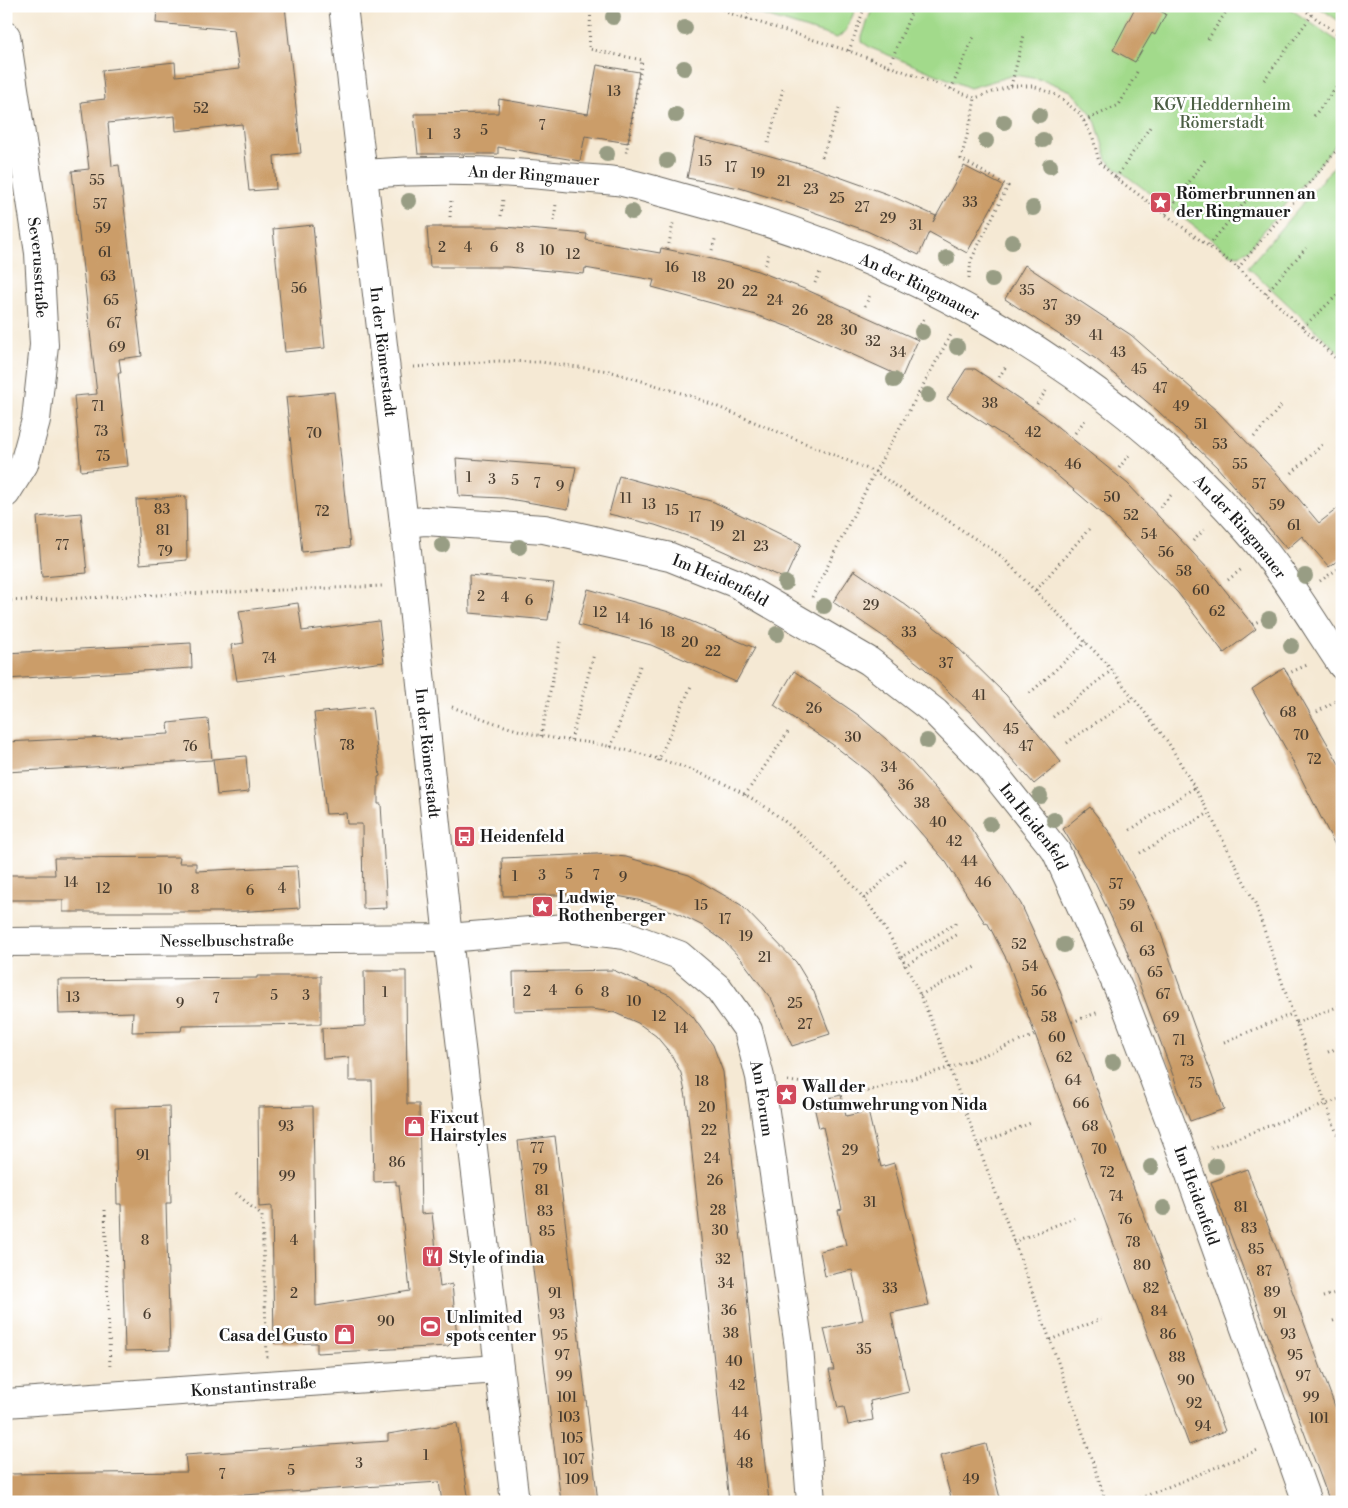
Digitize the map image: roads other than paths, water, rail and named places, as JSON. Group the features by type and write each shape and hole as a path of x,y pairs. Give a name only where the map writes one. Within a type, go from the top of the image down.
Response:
{"street":[{"name":"In der Römerstadt","path":"343,6 404,523 448,938 515,1502"},
{"name":"Severusstraße","path":"6,36 39,253 44,346 36,420 24,464 6,493"},
{"name":"An der Ringmauer","path":"363,174 522,173 622,182 779,225 861,257 966,308 1023,340 1077,376 1167,446 1246,529 1297,598 1342,665"},
{"name":"Im Heidenfeld","path":"404,523 425,521 544,529 670,557 735,583 869,661 934,712 989,767 1056,851 1125,1003 1184,1158 1307,1502"},
{"name":"Am Forum","path":"448,938 566,928 625,935 679,955 719,990 748,1030 760,1078 799,1347 810,1502"},
{"name":"Nesselbuschstraße","path":"6,942 448,938"},
{"name":"Konstantinstraße","path":"6,1403 499,1369"}],"place":[{"name":"Römerbrunnen an der Ringmauer","path":"1160,202"},
{"name":"Heidenfeld","path":"464,836"},
{"name":"Ludwig Rothenberger","path":"542,906"},
{"name":"Wall der Ostumwehrung von Nida","path":"786,1095"},
{"name":"Fixcut Hairstyles","path":"414,1126"},
{"name":"Style of india","path":"433,1257"},
{"name":"Unlimited spots center","path":"430,1326"},
{"name":"Casa del Gusto","path":"344,1335"}],"park label":[{"name":"KGV Heddernheim Römerstadt","path":"1222,113"}]}
